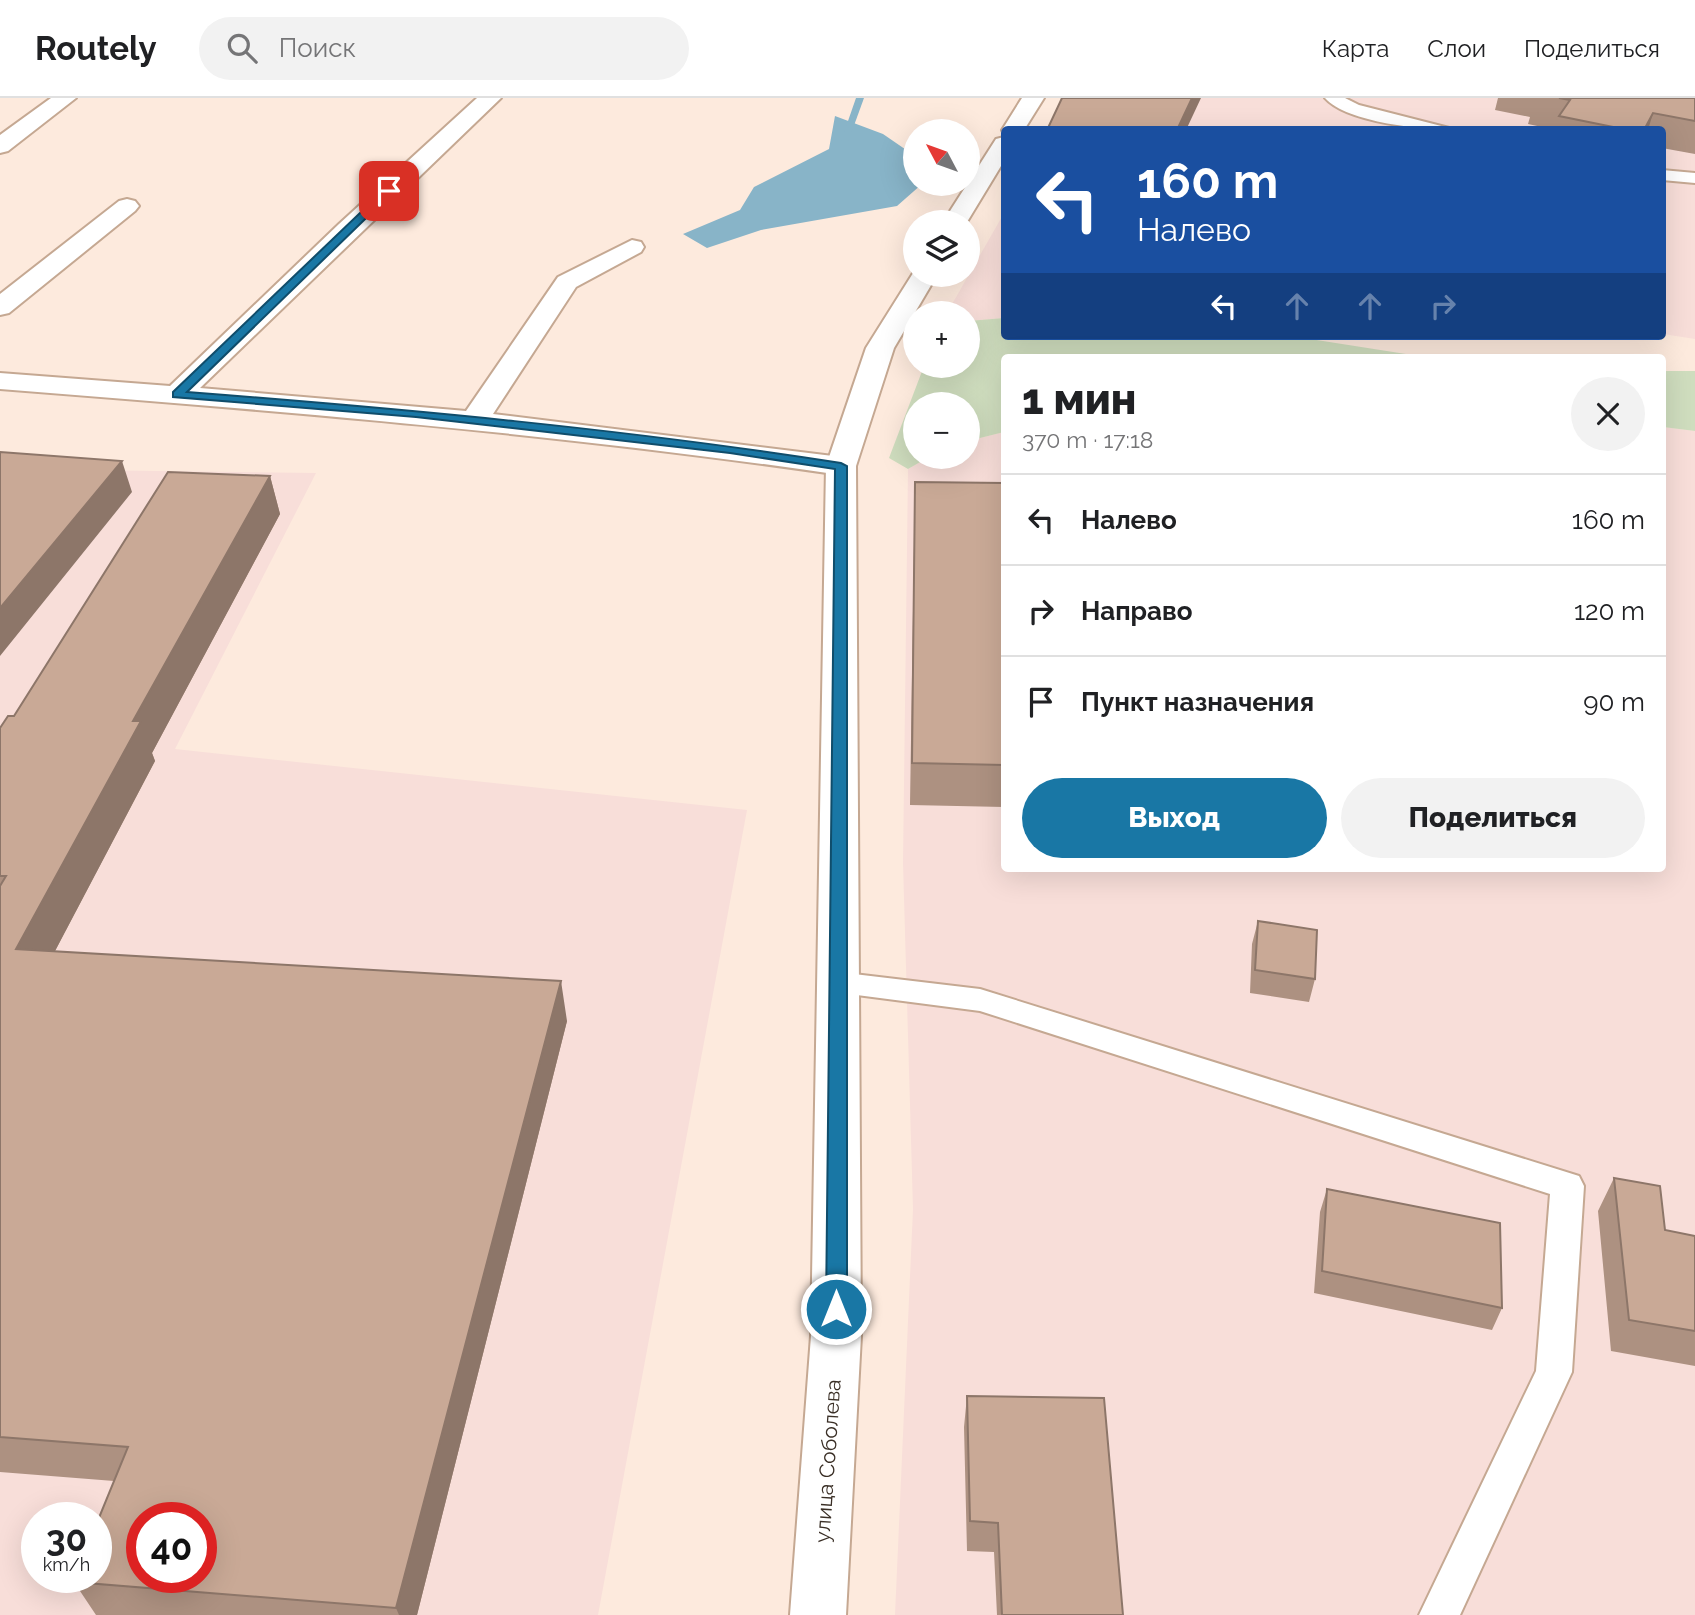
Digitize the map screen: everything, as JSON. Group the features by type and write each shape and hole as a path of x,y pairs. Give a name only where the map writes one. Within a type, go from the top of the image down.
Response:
{"street":[{"path":"0,146 65,98"},
{"path":"177,395 348,229 490,98"},
{"path":"1016,126 1033,98"},
{"path":"963,210 1001,149"},
{"path":"0,307 127,206"},
{"path":"474,421 567,282 632,247"},
{"name":"улица Соболева","path":"818,1615 836,1336 841,466 880,348 917,287"},
{"path":"0,381 474,421 730,449 841,466"}],"lane":[{"path":"1333,98 1354,109 1431,126"},
{"path":"1666,175 1695,178"},
{"path":"837,983 980,1000 1567,1186 1554,1372 1439,1615"}],"shaded area":[{"path":"1069,98 1695,98 1695,339 1666,334 1666,126 1055,126"},
{"path":"1001,218 1001,318 980,320 980,301 954,301 962,287 980,287 980,255"},
{"path":"1666,427 1695,431 1695,1615 895,1615 913,1209 903,863 908,469 980,469 980,438 1001,433 1001,872 1666,872"},
{"path":"0,469 316,473 175,749 747,810 598,1615 0,1615"}],"green space":[{"path":"1001,318 1001,340 1317,340 1406,354 1001,354 1001,433 980,438 980,392 914,392 919,378 980,378 980,320"},
{"path":"1666,371 1695,371 1695,431 1666,427"},
{"path":"903,421 903,466 889,458"}],"water":[{"path":"835,116 883,134 903,148 903,196 908,196 897,206 761,230 707,248 683,234 740,210 754,187 829,149"}],"building":[{"path":"1062,98 1192,98 1179,126 1049,126"},
{"path":"1559,98 1695,98 1695,121 1653,113 1646,126 1608,126 1559,116 1570,100"},
{"path":"0,452 122,461 0,608"},
{"path":"168,472 270,476 133,721 141,721 16,949 561,981 396,1608 210,1593 217,1593 217,1502 126,1502 126,1586 112,1585 112,1502 105,1502 128,1447 0,1437 0,886 6,876 0,876 0,728 8,716 14,716"},
{"path":"915,482 1001,483 1001,765 912,763"},
{"path":"1258,921 1317,930 1315,979 1255,970"},
{"path":"1614,1178 1660,1186 1665,1230 1695,1236 1695,1331 1629,1320"},
{"path":"1327,1189 1500,1223 1502,1308 1322,1271"},
{"path":"967,1396 1104,1398 1123,1615 1002,1615 998,1523 970,1521"}],"waterway":[{"path":"843,142 860,98"}],"route":[{"path":"389,191 177,395 416,414 730,449 841,466 836,1309"}]}
